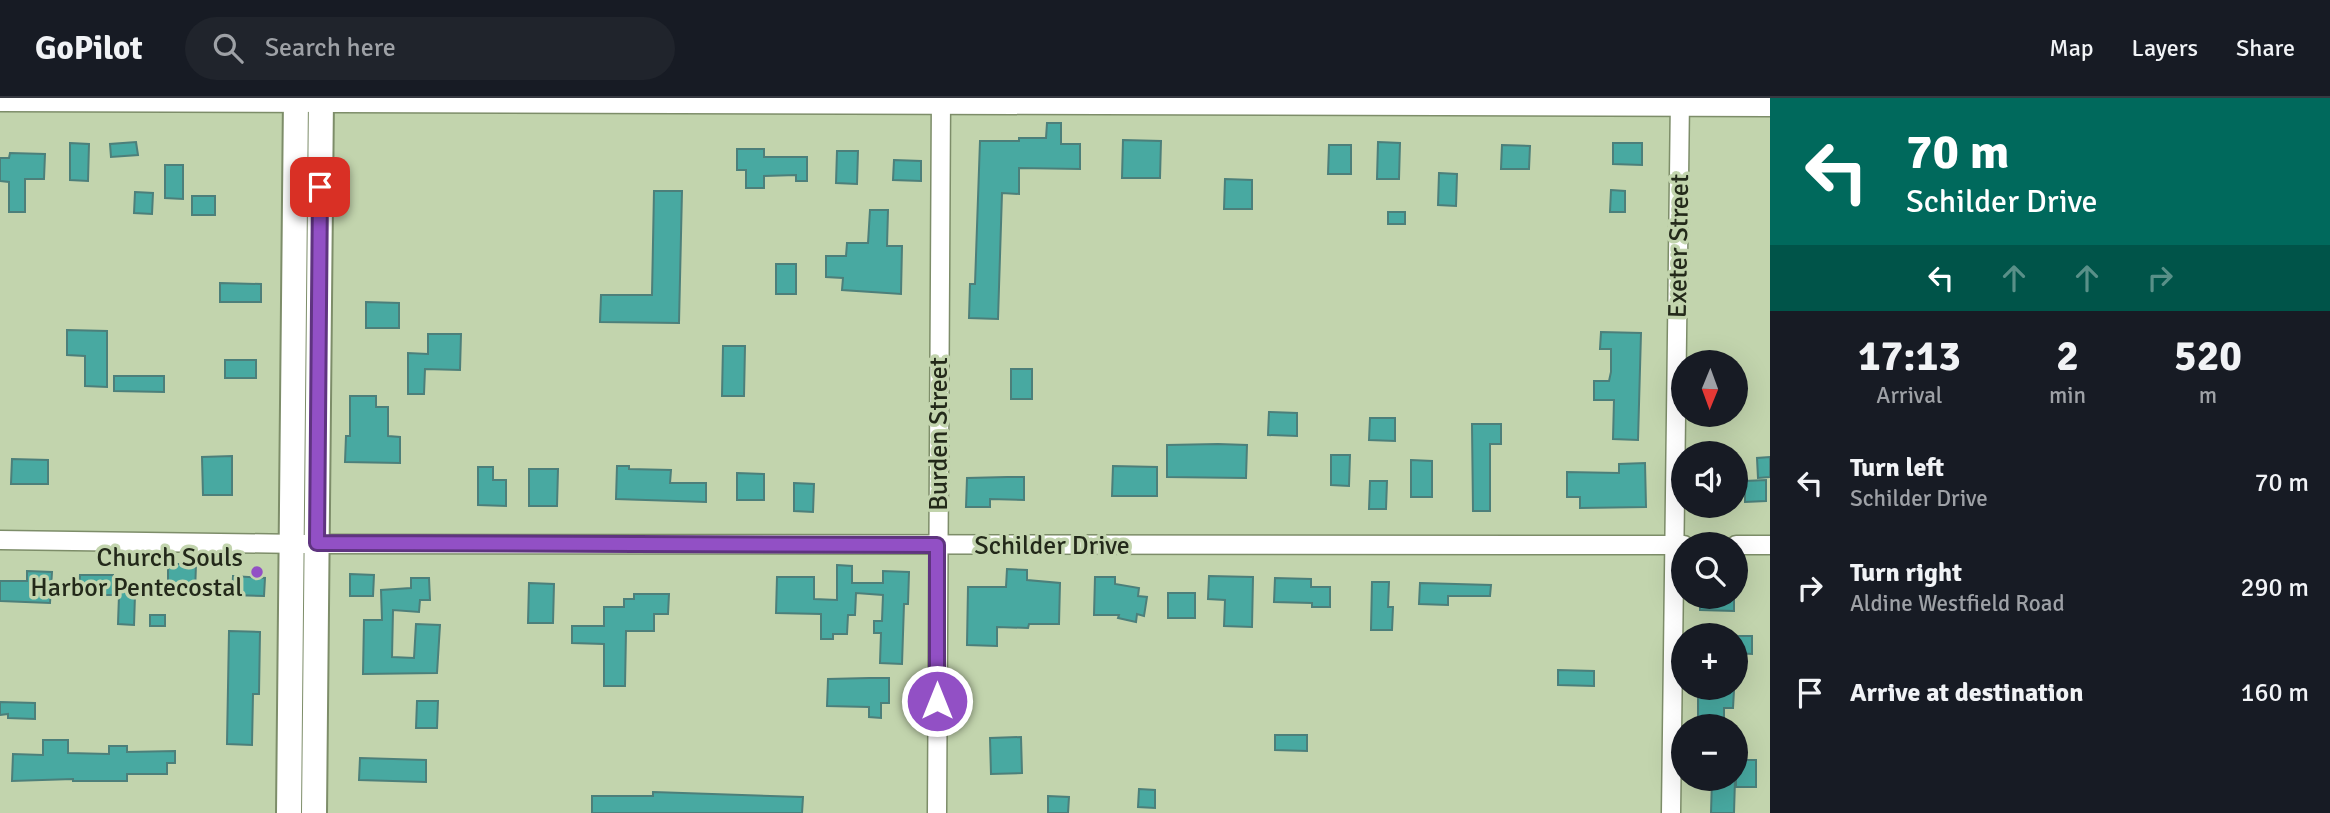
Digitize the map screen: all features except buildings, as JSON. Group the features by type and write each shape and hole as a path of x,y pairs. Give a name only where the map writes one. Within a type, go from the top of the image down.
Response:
{"main road":[{"path":"296,101 306,326 304,543 314,813"},
{"path":"306,326 321,101"},
{"path":"289,813 304,543"}],"street":[{"path":"0,102 1680,103 1770,107"},
{"name":"Burden Street","path":"937,813 941,102"},
{"name":"Exeter Street","path":"1678,532 1680,103"},
{"name":"Schilder Drive","path":"0,540 937,545 1671,545"},
{"path":"1748,545 1770,545"},
{"name":"Exeter Street","path":"1671,813 1676,609"}],"place":[{"name":"Church Souls Harbor Pentecostal","path":"257,572"}],"route":[{"path":"320,187 317,543 937,545 937,701"}]}
